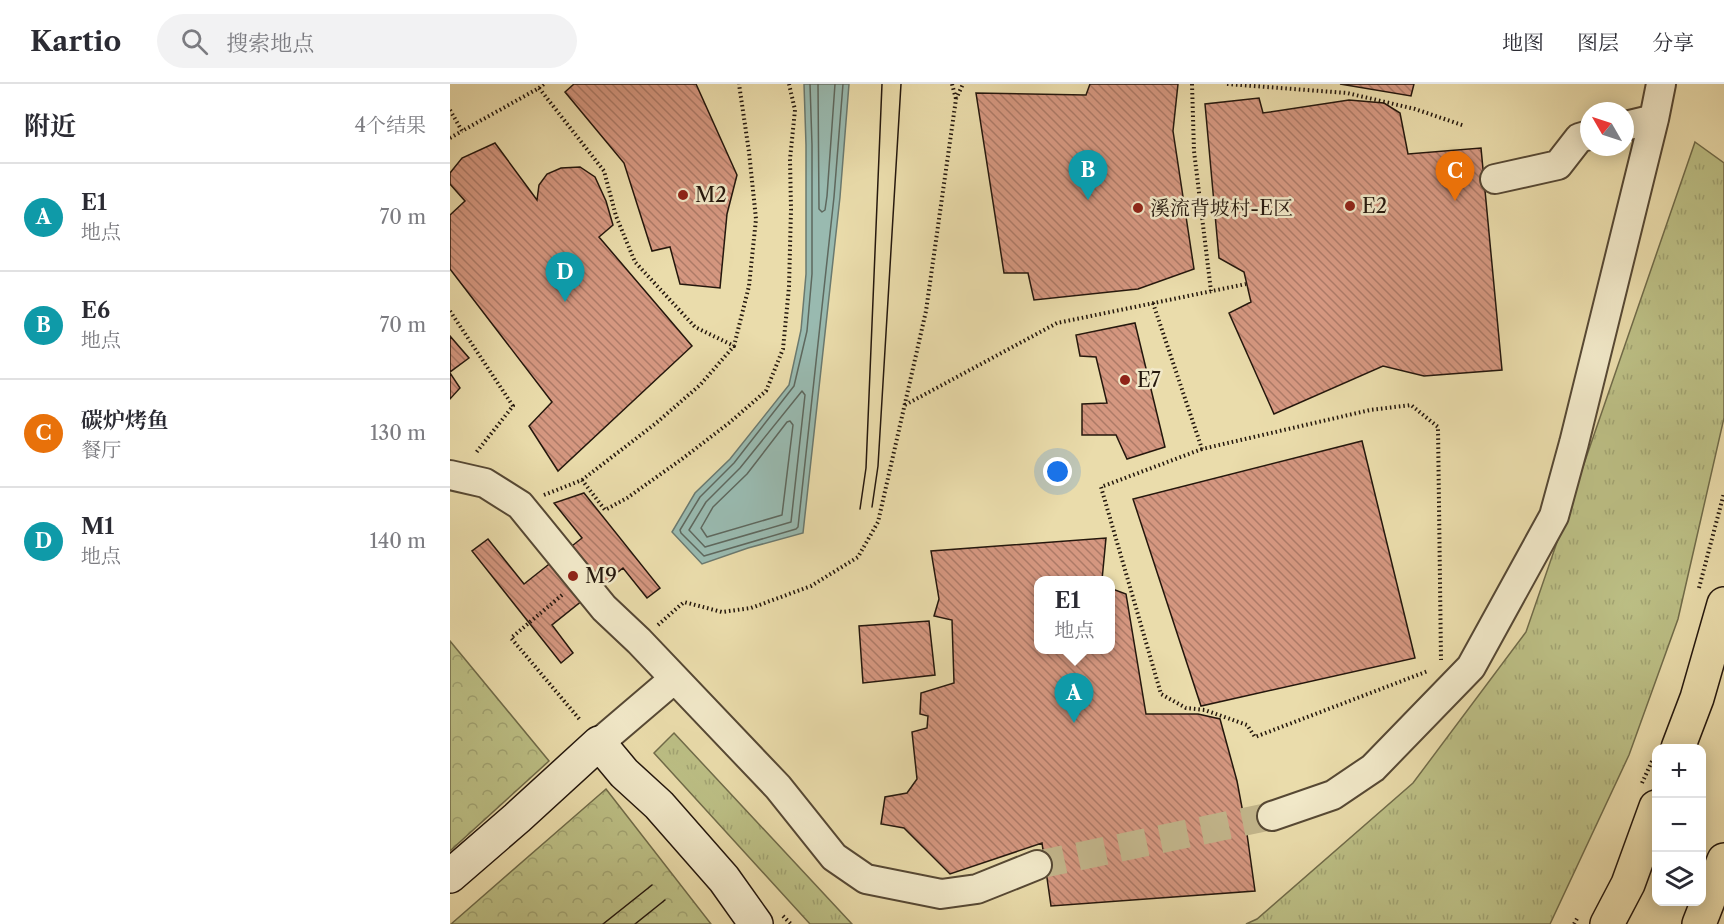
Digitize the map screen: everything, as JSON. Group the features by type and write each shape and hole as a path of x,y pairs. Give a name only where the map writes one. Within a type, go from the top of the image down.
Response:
{"main road":[{"path":"1680,744 1697,698 1724,604"},
{"path":"1607,924 1628,884 1652,818"},
{"path":"1699,924 1724,860"}],"street":[{"path":"1272,816 1333,795 1373,768 1471,668 1554,516 1661,84"},
{"path":"1634,124 1654,119"},
{"path":"1495,179 1558,165 1580,138"},
{"path":"453,476 485,483 520,506 604,608 639,641 778,787 834,856 866,879 941,894 976,889 1037,865"},
{"path":"450,876 674,679"},
{"path":"599,743 624,773 659,805 724,879 756,924"}],"path":[{"path":"450,138 544,84"},
{"path":"520,506 582,480 655,424 700,385 734,346 749,286 756,219 739,84"},
{"path":"582,480 605,510 627,498 691,452 766,391 783,350 789,287 792,208 790,159 795,110 789,84"},
{"path":"952,84 956,99"},
{"path":"639,641 684,602 722,612 751,608 811,586 858,557 878,522 927,311 956,99 963,84"},
{"path":"1192,84 1194,151 1211,291"},
{"path":"1227,84 1347,93 1415,109 1465,126"},
{"path":"539,88 604,171 616,216 635,262 695,327 734,346"},
{"path":"450,110 462,131"},
{"path":"905,405 1058,323 1246,284"},
{"path":"1153,303 1202,449"},
{"path":"450,310 513,406 453,476"},
{"path":"1430,670 1255,737 1247,725 1205,710 1186,708 1161,694 1101,487 1202,449 1370,410 1411,405 1438,427 1442,666"},
{"path":"580,579 511,638 599,743"}],"green space":[{"path":"1695,142 1724,163 1724,418 1678,619 1629,755 1550,924 1246,924 1257,919 1413,783 1526,632"},
{"path":"450,641 549,761 450,851"},
{"path":"674,733 852,924 810,924 654,753"},
{"path":"606,789 711,924 451,924"}],"water":[{"path":"804,84 849,84 840,197 803,533 702,564 672,532 695,493 730,459 789,385 801,330 806,274"}],"building":[{"name":"M2","path":"574,84 696,84 737,175 727,214 720,288 680,284 670,247 652,251 624,163 565,92"},
{"path":"1090,84 1178,84 1173,131 1194,269 1138,289 1034,300 1028,273 1004,273 976,93 1086,95"},
{"path":"1340,84 1414,84 1411,96"},
{"name":"E2","path":"1259,98 1263,113 1349,100 1384,103 1400,113 1408,154 1481,148 1502,370 1424,376 1383,366 1274,414 1229,313 1251,302 1244,272 1219,258 1205,104"},
{"path":"495,143 537,200 539,185 547,174 561,168 580,167 595,177 606,201 613,225 599,237 692,346 558,471 529,426 552,402 450,269 450,215 465,201 450,184 450,173 462,158"},
{"name":"E7","path":"1135,323 1165,447 1127,459 1116,435 1082,435 1082,404 1107,403 1096,357 1080,356 1076,335"},
{"path":"450,336 469,358 450,372"},
{"path":"450,373 460,388 450,399"},
{"path":"1362,441 1415,658 1201,706 1133,499"},
{"name":"M9","path":"584,493 660,588 647,598 623,568 552,625 573,653 561,663 472,551 488,539 524,584 582,538 554,503"},
{"path":"1106,538 1102,576 1034,576 1034,654 1115,654 1115,590 1126,594 1146,714 1198,714 1220,719 1237,781 1255,891 1051,906 1042,843 950,874 904,828 881,824 885,797 907,793 917,779 912,732 927,728 928,716 920,714 921,693 954,683 952,620 934,616 939,599 931,551"},
{"path":"929,621 935,675 863,683 859,626"}],"tunnel":[{"path":"1037,865 1272,816"}],"tram line":[{"path":"860,509 866,468 882,84"},
{"path":"872,507 878,466 901,84"},
{"path":"603,924 652,885"},
{"path":"635,924 665,900"}],"place":[{"name":"M2","path":"683,195"},
{"name":"E6","path":"1088,200"},
{"name":"碳炉烤鱼","path":"1455,201"},
{"name":"E2","path":"1350,206"},
{"name":"溪流背坡村-E区","path":"1138,208"},
{"name":"M1","path":"565,302"},
{"name":"E7","path":"1125,380"},
{"name":"M9","path":"573,576"},
{"name":"E1","path":"1074,723"}]}
